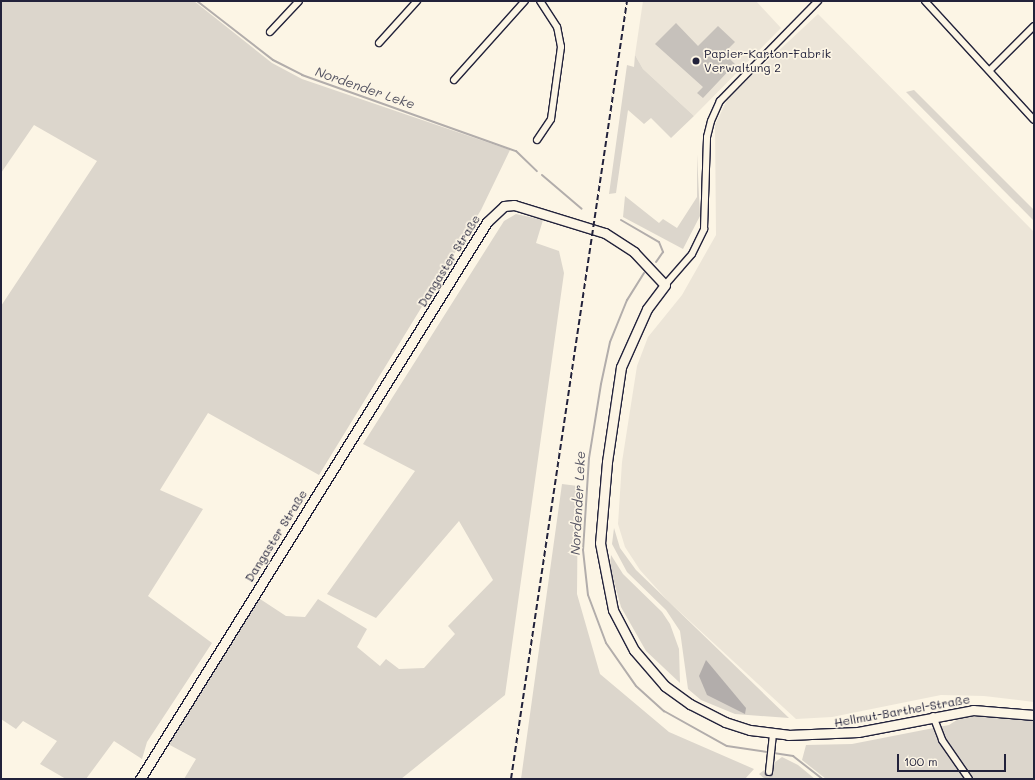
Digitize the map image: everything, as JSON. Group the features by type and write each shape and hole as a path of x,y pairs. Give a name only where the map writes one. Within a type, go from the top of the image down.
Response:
{"street":[{"path":"270,32 299,1"},
{"path":"379,43 416,1"},
{"path":"454,80 526,1"},
{"path":"537,140 551,118 561,60 557,27 540,1"},
{"path":"665,286 692,254 704,229 707,137 710,121 720,101 818,1"},
{"path":"925,1 990,70 1034,120"},
{"path":"990,70 1034,26"},
{"name":"Dangaster Straße","path":"140,779 496,212 504,206 522,206 605,233 643,261 665,286"},
{"name":"Hellmut-Barthel-Straße","path":"665,286 647,309 627,350 616,389 600,543 607,589 623,631 634,650 665,686 690,704 725,722 773,733 838,735 933,716 994,709 1034,715"},
{"path":"933,716 945,747 969,779"},
{"path":"769,772 773,733"}],"shaded area":[{"path":"1,1 194,1 272,63 302,79 510,150 481,210 319,475 208,413 160,490 203,509 148,596 212,643 147,742 142,759 114,741 86,779 66,779 40,764 57,741 23,721 16,729 1,719 1,306 97,161 34,125 1,173"},
{"path":"643,1 756,1 781,28 694,116 643,69 635,55"},
{"path":"818,14 1034,232 1034,702 984,696 941,695 832,717 796,719 668,601 640,570 625,547 618,524 622,462 637,366 648,337 682,295 716,235 715,125 728,98"},
{"path":"635,55 643,69 694,116 671,138 651,118 644,124 628,110 616,193 609,194 627,65 634,67"},
{"path":"914,90 1034,210 1034,221 906,92"},
{"path":"697,154 700,216 683,249 623,217 625,196 659,223 663,219 677,228 697,197"},
{"path":"516,214 543,220 536,243 559,251 564,273 505,695 401,779 184,779 196,759 168,744 257,597 286,616 305,617 318,599 367,629 357,647 380,666 386,659 399,669 424,668 455,634 448,626 493,580 459,521 376,618 327,594 415,471 363,444 504,221"},
{"path":"562,484 578,486 577,594 600,674 669,732 754,769 745,779 521,779"},
{"path":"614,528 620,548 636,570 789,718 735,714 701,700 688,689 680,631 666,610 627,572 612,544"},
{"path":"611,555 623,574 662,612 670,624 679,649 680,683 646,651 621,607 610,567"},
{"path":"706,660 746,708 745,714 707,695 699,676"},
{"path":"990,715 1034,721 1034,779 826,779 802,760 806,745 852,744 949,725 960,718"},
{"path":"782,757 798,765 815,779 765,779 759,774"}],"building":[{"name":"Papier-Karton-Fabrik Verwaltung 2","path":"676,23 698,46 718,26 735,42 724,53 735,64 703,98 697,93 703,87 655,44"}],"waterway":[{"name":"Nordender Leke","path":"197,1 273,60 302,75 516,151 537,171"},
{"name":"Nordender Leke","path":"542,175 582,209"},
{"name":"Nordender Leke","path":"621,220 659,242 663,252 656,262"},
{"name":"Nordender Leke","path":"644,273 627,300 610,342 601,384 589,458 583,550 588,595 606,643 636,686 664,711 727,746 793,756 822,779"}],"railway":[{"path":"511,779 627,1"}],"place":[{"name":"Papier-Karton-Fabrik Verwaltung 2","path":"696,61"}]}
